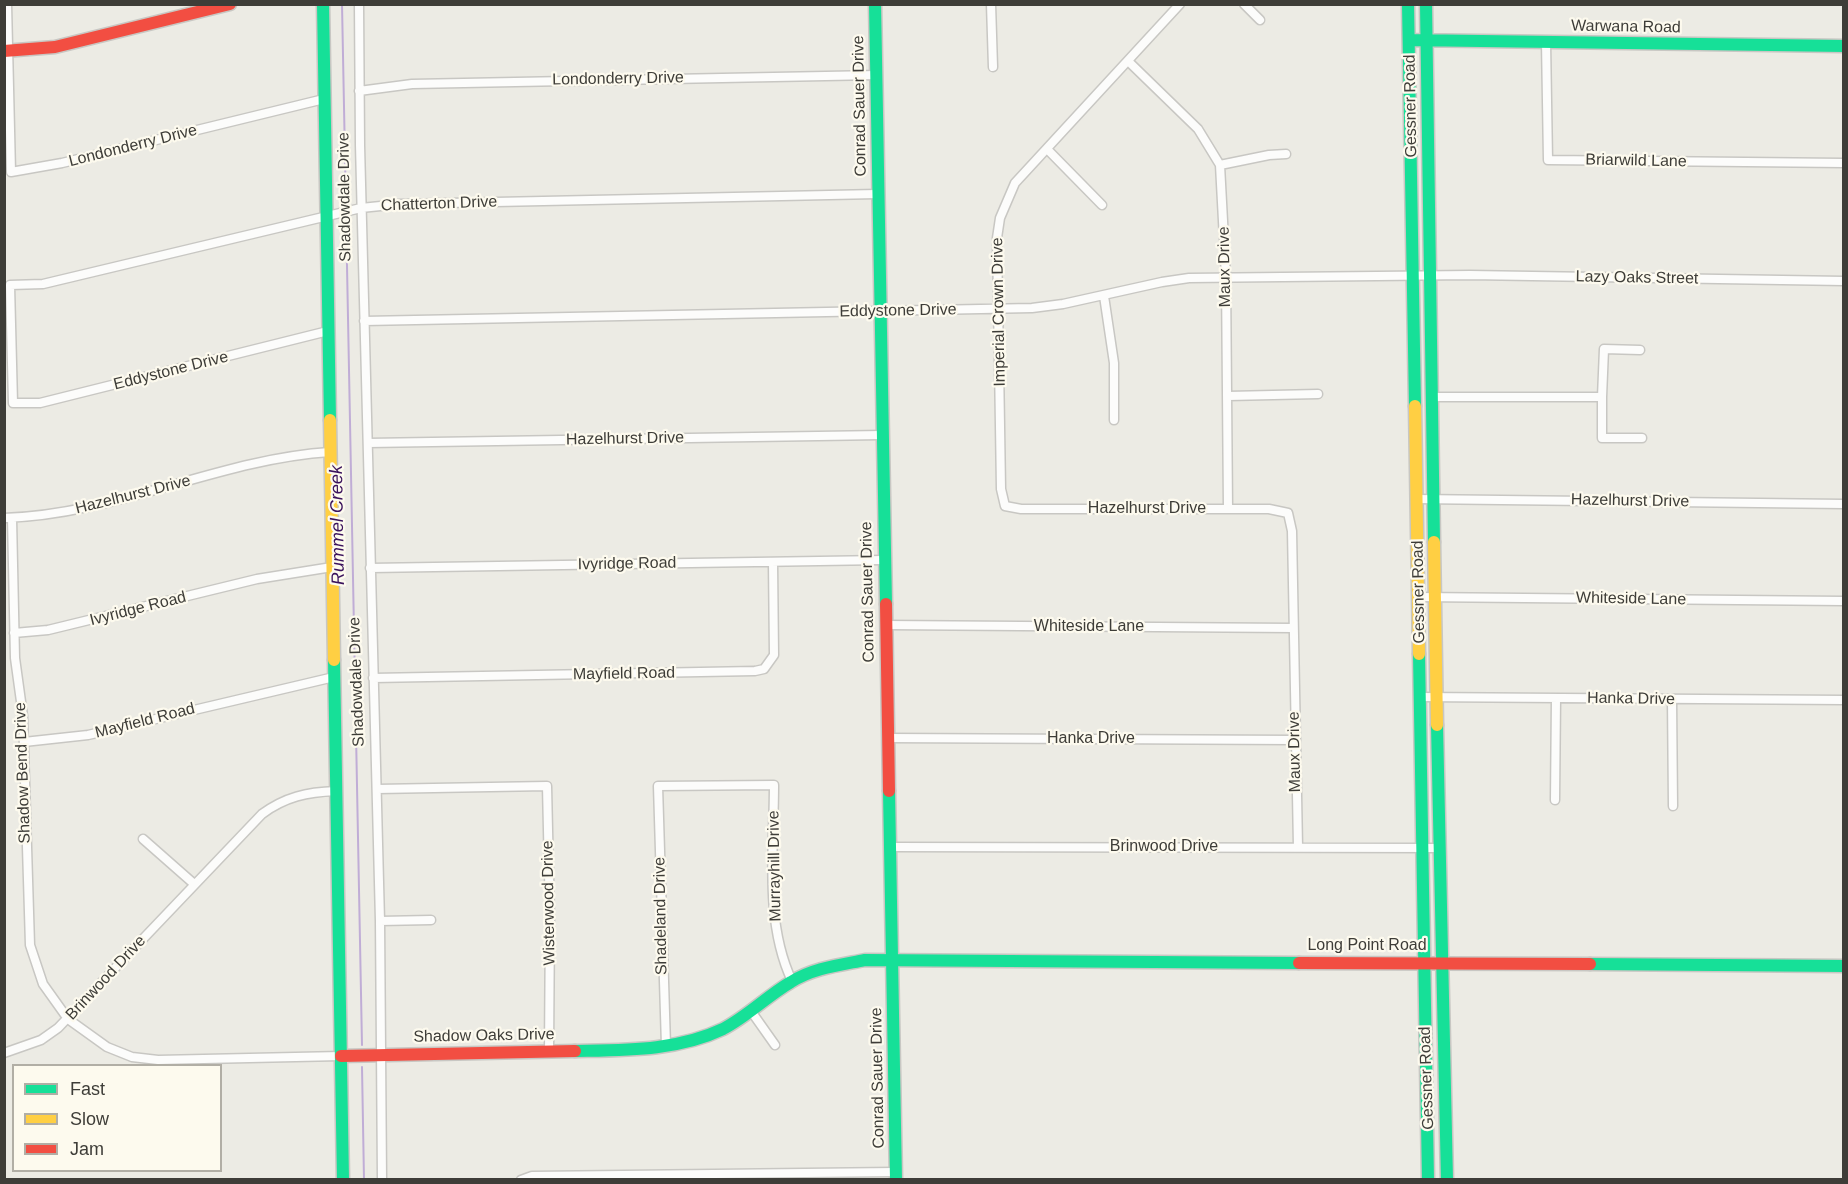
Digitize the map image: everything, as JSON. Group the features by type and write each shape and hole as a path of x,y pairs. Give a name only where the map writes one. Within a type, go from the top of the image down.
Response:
{"street":[{"path":"7,4 6,51 56,47 230,4"},
{"name":"Shadowdale Drive","path":"322,4 324,99 331,215 328,331 343,1179"},
{"name":"Shadowdale Drive","path":"359,4 361,208 380,921 379,1055 382,1179"},
{"name":"Conrad Sauer Drive","path":"875,4 883,560 896,1176"},
{"path":"991,4 993,67"},
{"name":"Imperial Crown Drive","path":"1005,506 1001,489 997,238 1000,219 1015,183 1180,4"},
{"path":"1244,4 1260,20"},
{"name":"Gessner Road","path":"1408,4 1428,1179"},
{"name":"Gessner Road","path":"1426,4 1431,397 1447,1179"},
{"name":"Warwana Road","path":"1408,40 1844,46"},
{"name":"Briarwild Lane","path":"1546,42 1548,160 1844,163"},
{"name":"Londonderry Drive","path":"6,51 11,172 62,163 324,99"},
{"name":"Maux Drive","path":"1128,61 1198,129 1220,165 1226,277 1228,509"},
{"name":"Londonderry Drive","path":"359,91 412,84 877,75"},
{"path":"1047,149 1102,205"},
{"path":"1220,165 1269,155 1286,154"},
{"name":"Chatterton Drive","path":"13,403 10,285 44,284 361,208 400,204 877,194"},
{"name":"Eddystone Drive","path":"364,321 999,309 1063,304 1162,282 1226,277 1430,276"},
{"name":"Lazy Oaks Street","path":"1430,276 1844,281"},
{"path":"1104,296 1113,352 1114,420"},
{"name":"Eddystone Drive","path":"13,403 40,403 328,331"},
{"path":"1640,350 1604,349 1602,438 1642,438"},
{"path":"1228,396 1318,394"},
{"path":"1431,397 1602,397"},
{"name":"Hazelhurst Drive","path":"368,442 882,435"},
{"name":"Hazelhurst Drive","path":"8,518 73,510 280,458 330,452"},
{"name":"Hazelhurst Drive","path":"1416,499 1844,504"},
{"name":"Hazelhurst Drive","path":"1005,506 1021,509 1269,509 1288,513"},
{"name":"Maux Drive","path":"1288,513 1292,531 1298,847"},
{"name":"Shadow Bend Drive","path":"8,518 14,633 24,742 28,937 44,984 53,1001 68,1019"},
{"name":"Ivyridge Road","path":"370,568 883,560"},
{"name":"Mayfield Road","path":"374,678 743,672 764,669 774,655 773,562"},
{"name":"Ivyridge Road","path":"14,633 48,630 257,579 332,567"},
{"name":"Whiteside Lane","path":"1418,597 1844,601"},
{"name":"Whiteside Lane","path":"885,625 1293,628"},
{"name":"Mayfield Road","path":"24,742 88,735 334,677"},
{"name":"Hanka Drive","path":"1419,697 1844,700"},
{"path":"1555,800 1556,698"},
{"path":"1672,699 1673,806"},
{"name":"Hanka Drive","path":"887,738 1295,740"},
{"name":"Murrayhill Drive","path":"658,786 774,785 775,914 782,960 792,981"},
{"name":"Wisterwood Drive","path":"377,789 547,786 550,918 549,1051"},
{"name":"Shadeland Drive","path":"658,786 666,1046"},
{"name":"Brinwood Drive","path":"4,1053 41,1040 68,1019 193,883 250,824 274,805 313,792 336,791"},
{"path":"143,839 193,883"},
{"name":"Brinwood Drive","path":"889,847 1440,848"},
{"path":"380,921 430,921"},
{"name":"Shadow Oaks Drive","path":"68,1019 107,1047 132,1057 158,1060 638,1050 666,1046 704,1036 751,1011 792,981 838,965 865,960 892,960"},
{"name":"Long Point Road","path":"892,960 1844,966"},
{"path":"751,1011 775,1045"},
{"path":"521,1179 532,1176 632,1177 855,1172 896,1176"}],"waterway":[{"name":"Rummel Creek","path":"342,4 346,209"},
{"name":"Rummel Creek","path":"346,214 362,1045"},
{"name":"Rummel Creek","path":"362,1067 364,1180"}],"traffic: fast":[{"path":"323,4 330,420"},
{"path":"875,4 886,604"},
{"path":"1408,4 1415,406"},
{"path":"1426,4 1434,542"},
{"path":"1409,40 1844,46"},
{"path":"1419,654 1428,1180"},
{"path":"334,660 343,1180"},
{"path":"1437,725 1447,1180"},
{"path":"889,791 896,1180"},
{"path":"575,1051 650,1048 688,1042 732,1024 799,977 865,960 1299,963"},
{"path":"1590,964 1844,966"}],"traffic: slow":[{"path":"1415,406 1419,654"},
{"path":"330,420 334,660"},
{"path":"1434,542 1437,725"}],"traffic: jam":[{"path":"4,51 55,47 230,4"},
{"path":"886,604 889,791"},
{"path":"1299,963 1590,964"},
{"path":"341,1056 575,1051"}]}
